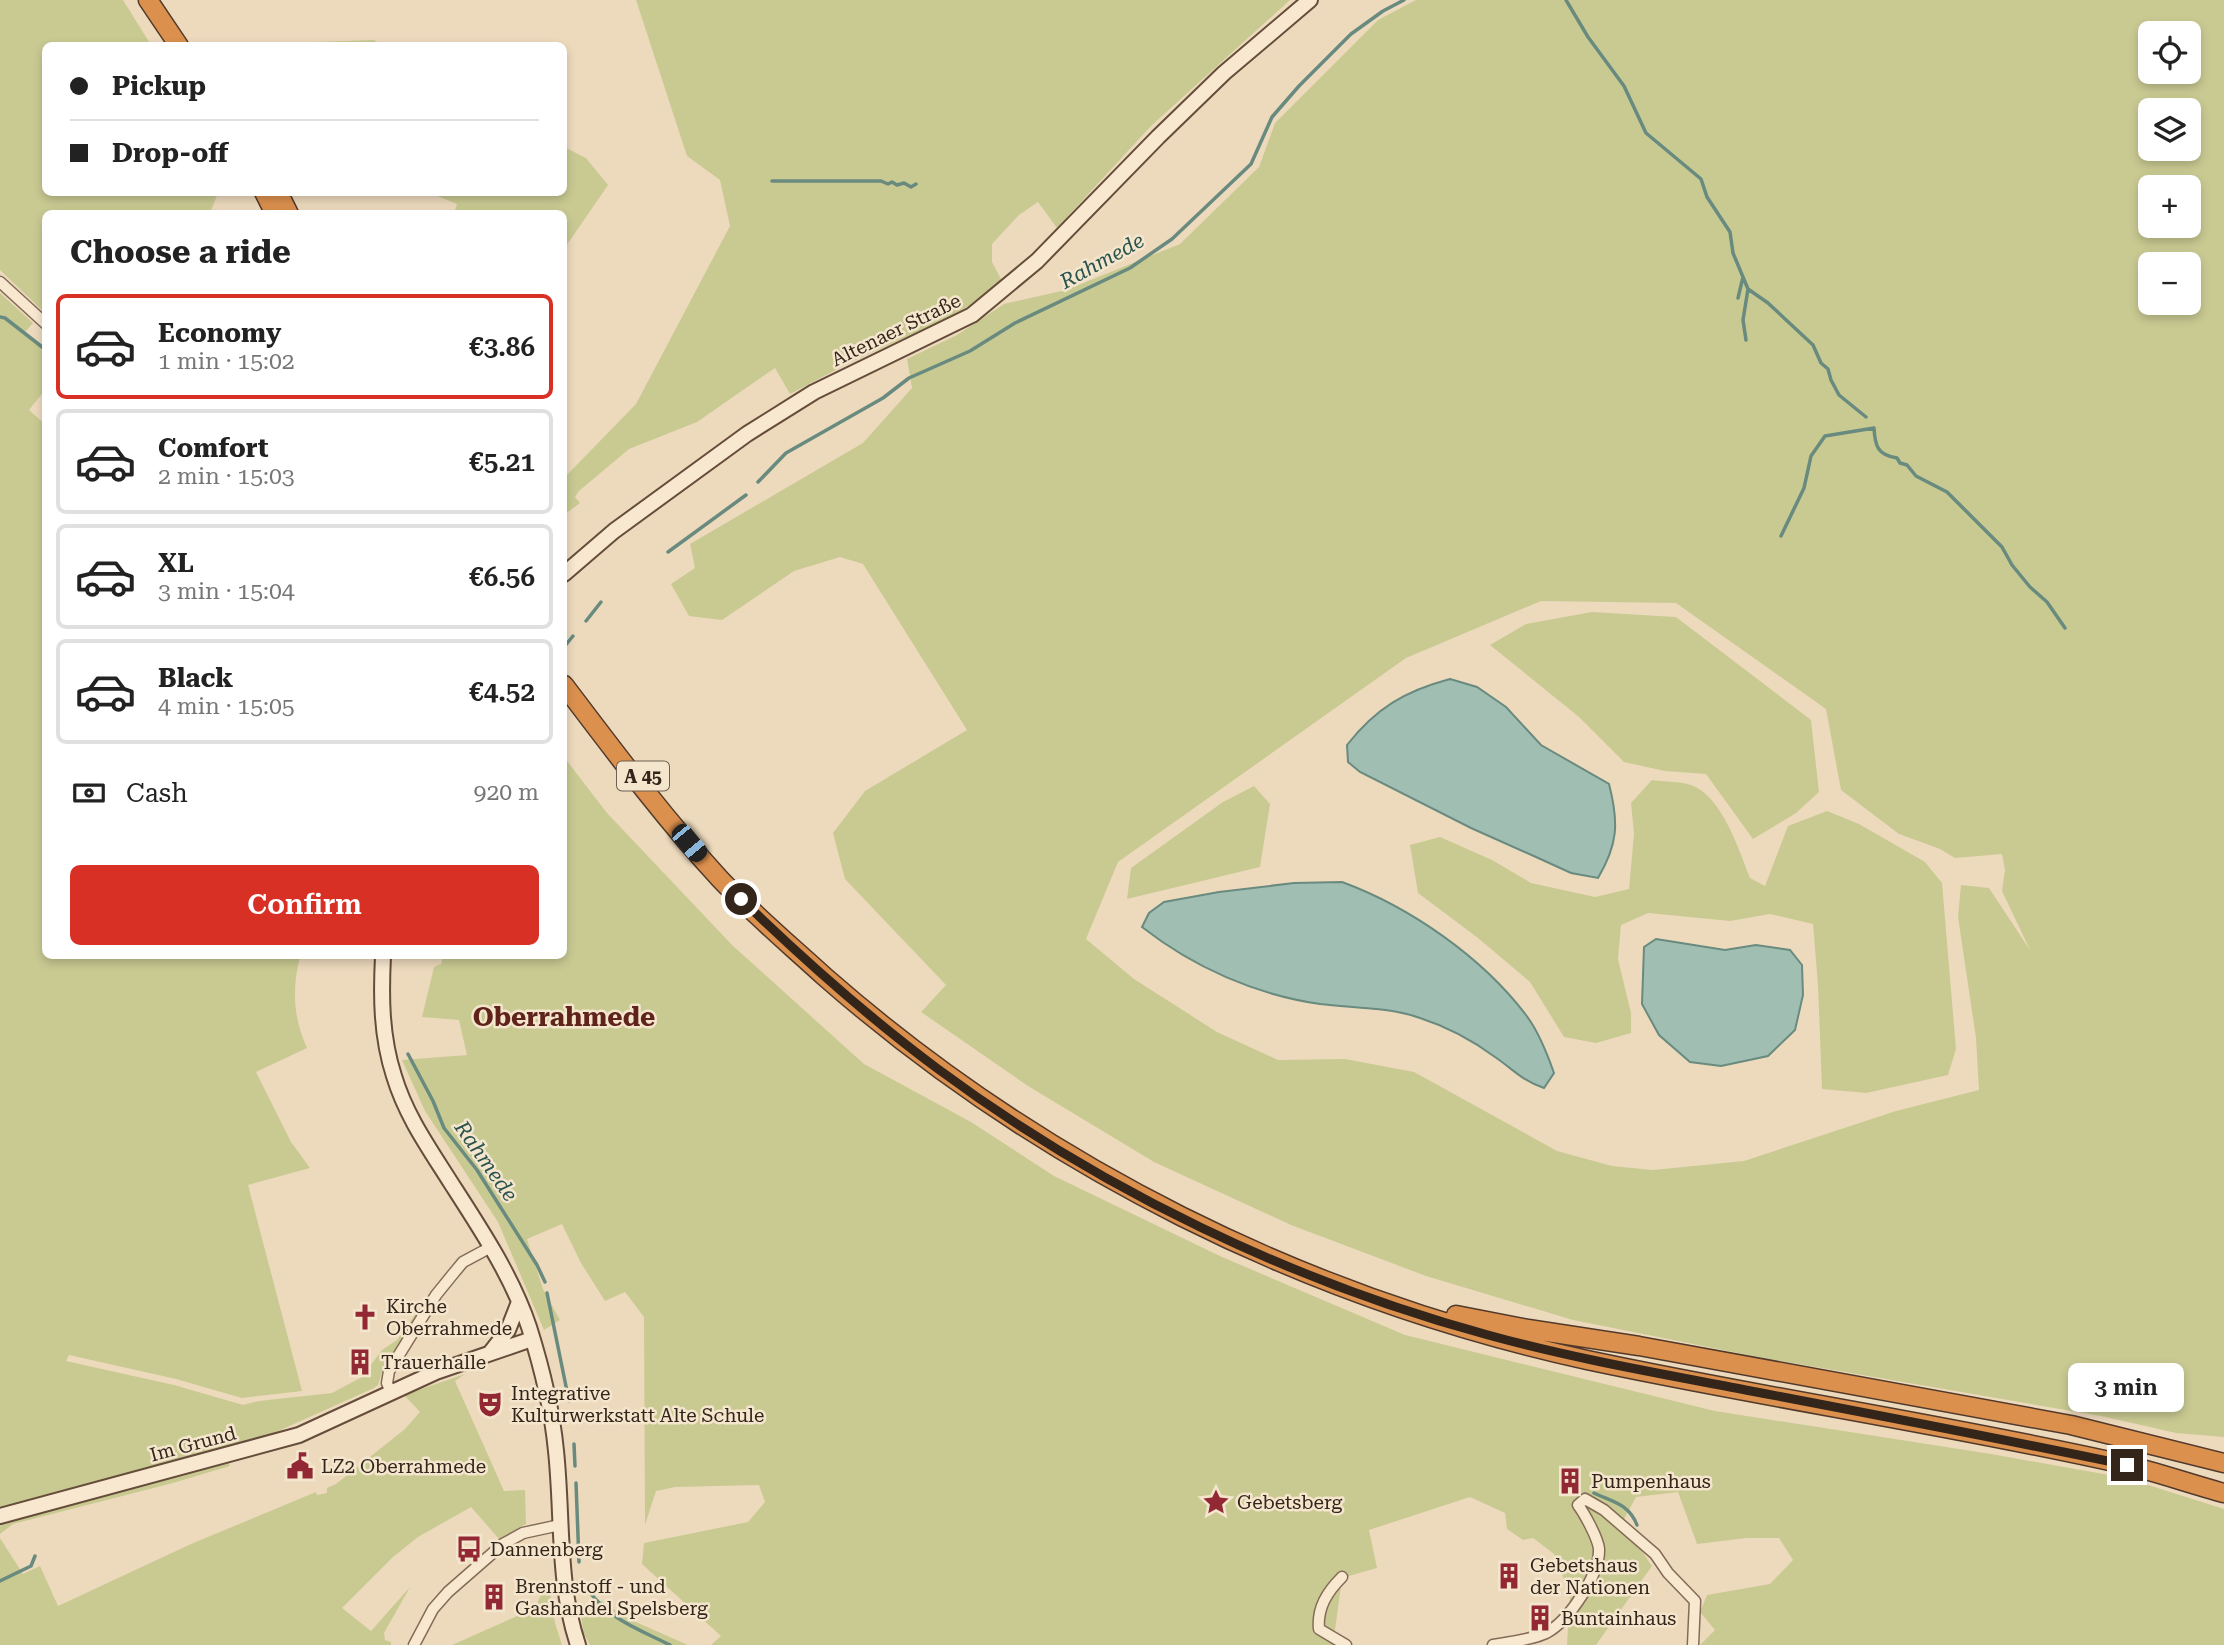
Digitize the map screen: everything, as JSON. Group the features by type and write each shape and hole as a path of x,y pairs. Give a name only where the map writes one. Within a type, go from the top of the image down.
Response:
{"highway":[{"path":"148,0 176,42"},
{"path":"162,0 190,42"},
{"name":"A 45","path":"567,678 724,876 883,1016 944,1064 1077,1151 1155,1196 1234,1235 1354,1283 1447,1313 2071,1425 2224,1463"},
{"name":"A 45","path":"567,689 642,787 724,876 781,937 874,1019 940,1071 1010,1118 1155,1204 1230,1241 1323,1281 1486,1335 1586,1360 2102,1460 2224,1493"}],"main road":[{"name":"Altenaer Straße","path":"567,570 614,531 747,433 814,392 972,315 1037,261 1224,73 1310,0"},
{"path":"383,959 380,1003 394,1076 413,1122 491,1247 519,1301 532,1339 549,1399 556,1452 562,1571 570,1620 578,1645"},
{"path":"490,1353 508,1330 519,1301"},
{"name":"Im Grund","path":"0,1516 299,1435 436,1372 532,1339"}],"street":[{"path":"0,282 42,320"},
{"path":"391,1393 387,1383 389,1371 436,1295 463,1262 491,1247"},
{"path":"1493,1645 1546,1632 1578,1604 1594,1570 1599,1548 1578,1505 1585,1499 1604,1510 1655,1554 1668,1573 1695,1601 1693,1645"},
{"path":"414,1645 433,1609 448,1592 503,1544 523,1533 560,1525"},
{"path":"1342,1577 1329,1590 1318,1615 1319,1629 1346,1645"}],"green space":[{"path":"0,0 123,0 149,42 42,42 42,196 217,196 211,210 42,210 42,310 0,270"},
{"path":"636,0 1290,0 1151,126 1057,228 1038,202 1019,215 992,244 992,262 1002,281 987,293 937,323 790,394 775,368 697,422 629,449 579,491 575,497 580,503 567,513 567,475 636,404 730,226 720,180 687,156"},
{"path":"1416,0 2224,0 2224,1437 2176,1433 2101,1416 1763,1358 1573,1320 1426,1276 1291,1225 1154,1162 1028,1086 921,1012 946,985 845,879 833,833 865,791 967,730 863,564 840,557 794,571 722,620 689,616 671,584 695,568 690,544 863,443 912,388 907,359 957,335 1004,304 1066,290 1180,244 1259,167 1275,123 1378,20","holes":["1541,601 1676,603 1826,709 1841,790 1899,834 1940,849 1955,858 2002,854 2005,870 2002,891 2030,950 1989,888 1961,885 1958,917 1976,1038 1979,1090 1896,1111 1744,1161 1653,1170 1612,1166 1557,1151 1414,1072 1345,1059 1278,1060 1217,1032 1134,979 1086,939 1118,862 1406,658"]},
{"path":"374,40 377,42 314,42"},
{"path":"567,148 586,158 608,185 567,245 567,210 455,210 457,204 437,196 567,196"},
{"path":"0,293 33,323 25,332 6,317 0,316"},
{"path":"0,319 4,319 42,349 42,394 29,410 42,421 42,959 300,959 295,1003 307,1048 256,1072 291,1142 310,1168 248,1185 302,1391 242,1398 176,1379 69,1355 66,1361 174,1385 243,1405 332,1393 362,1377 382,1350 397,1340 429,1295 374,1388 274,1433 0,1508"},
{"path":"1592,612 1676,617 1811,720 1819,792 1796,813 1753,839 1706,774 1665,771 1624,762 1579,717 1490,645 1526,624"},
{"path":"567,761 607,813 732,945 864,1064 971,1122 1054,1176 1222,1257 1405,1335 1715,1411 2126,1478 2224,1509 2224,1645 1700,1645 1715,1630 1700,1612 1707,1595 1770,1584 1793,1560 1779,1538 1747,1538 1697,1544 1678,1492 1636,1497 1622,1523 1652,1566 1596,1645 1567,1645 1570,1595 1554,1554 1533,1538 1523,1540 1507,1529 1505,1513 1470,1497 1369,1530 1377,1568 1342,1578 1333,1645 711,1645 721,1636 642,1564 644,1543 748,1522 765,1502 759,1485 675,1487 656,1491 645,1525 644,1317 625,1292 605,1301 581,1263 562,1224 527,1239 543,1289 560,1320 544,1330 498,1222 425,1111 402,1060 467,1055 459,1020 422,1017 434,967 441,964 442,959 567,959"},
{"path":"1652,780 1691,785 1712,800 1735,839 1750,878 1765,886 1788,826 1827,811 1859,824 1925,862 1942,883 1956,1049 1948,1075 1866,1093 1822,1089 1813,924 1770,914 1730,921 1648,913 1621,925 1618,959 1631,1013 1631,1033 1596,1043 1564,1037 1530,982 1418,893 1410,845 1440,837 1492,860 1531,883 1595,897 1629,889 1634,834 1631,803"},
{"path":"1254,786 1270,804 1260,867 1127,899 1131,868 1223,802"},
{"path":"465,1374 455,1381 504,1491 525,1490 526,1524 499,1539 471,1507 418,1537 393,1557 342,1608 371,1631 410,1587 384,1633 385,1640 391,1642 391,1645 0,1645 0,1538 23,1574 40,1566 58,1606 191,1544 316,1492 317,1495 327,1493 327,1488 336,1484 405,1429 420,1412 404,1395"},
{"path":"228,1462 230,1466 173,1483 13,1524 0,1534 0,1522"},
{"path":"549,1587 562,1645 452,1645 535,1608 544,1588"},
{"path":"602,1601 629,1619 688,1645 590,1645 583,1632 580,1605"}],"shaded area":[{"path":"1450,679 1477,687 1506,707 1541,745 1609,784 1615,833 1610,854 1598,878 1571,873 1471,828 1360,772 1348,762 1347,745 1380,711 1405,695"},
{"path":"1342,882 1393,905 1418,920 1443,936 1488,973 1531,1022 1539,1036 1554,1073 1544,1088 1523,1078 1469,1040 1440,1026 1396,1012 1320,1004 1272,994 1204,967 1142,927 1149,913 1164,902 1294,883"},
{"path":"1656,939 1725,950 1756,945 1790,950 1802,965 1803,995 1795,1030 1768,1056 1721,1066 1690,1062 1659,1035 1642,1004 1644,947"}],"waterway":[{"name":"Rahmede","path":"758,482 786,453 883,398 909,378 970,351 1015,323 1130,268 1172,239 1251,164 1272,117 1299,86 1351,34 1404,0"},
{"path":"1566,0 1588,37 1624,86 1646,133 1701,179 1707,197 1730,232 1733,253 1748,289 1768,303 1813,345 1821,363 1828,369 1839,395 1866,417"},
{"path":"772,181 881,181 897,185 904,183 911,187 916,184"},
{"path":"1738,298 1743,277"},
{"path":"1746,340 1743,320 1748,289"},
{"path":"0,317 42,347"},
{"path":"1781,536 1804,488 1811,456 1825,436 1874,428 1879,449 1907,465 1916,476 1947,492 2002,547 2012,565 2047,602 2065,628"},
{"name":"Rahmede","path":"668,552 746,495"},
{"name":"Rahmede","path":"586,621 601,602"},
{"name":"Rahmede","path":"567,643 573,636"},
{"name":"Rahmede","path":"408,1054 444,1128 477,1170 545,1282"},
{"name":"Rahmede","path":"547,1293 569,1401"},
{"name":"Rahmede","path":"574,1444 575,1466"},
{"name":"Rahmede","path":"576,1483 579,1562"},
{"path":"1594,1493 1625,1508 1637,1525"},
{"path":"0,1581 31,1566 35,1556"},
{"name":"Rahmede","path":"588,1590 615,1616 670,1645"}],"place":[{"name":"Kirche Oberrahmede","path":"365,1317"},
{"name":"Trauerhalle","path":"360,1362"},
{"name":"Integrative Kulturwerkstatt Alte Schule","path":"490,1404"},
{"name":"LZ2 Oberrahmede","path":"300,1466"},
{"name":"Pumpenhaus","path":"1570,1481"},
{"name":"Gebetsberg","path":"1216,1502"},
{"name":"Dannenberg","path":"469,1549"},
{"name":"Gebetshaus der Nationen","path":"1509,1576"},
{"name":"Brennstoff - und Gashandel Spelsberg","path":"494,1597"},
{"name":"Buntainhaus","path":"1540,1618"}],"district":[{"name":"Oberrahmede","path":"564,1017"}],"route":[{"path":"741,899 874,1019 940,1071 1010,1118 1155,1204 1230,1241 1323,1281 1486,1335 1586,1360 2127,1465"}]}
